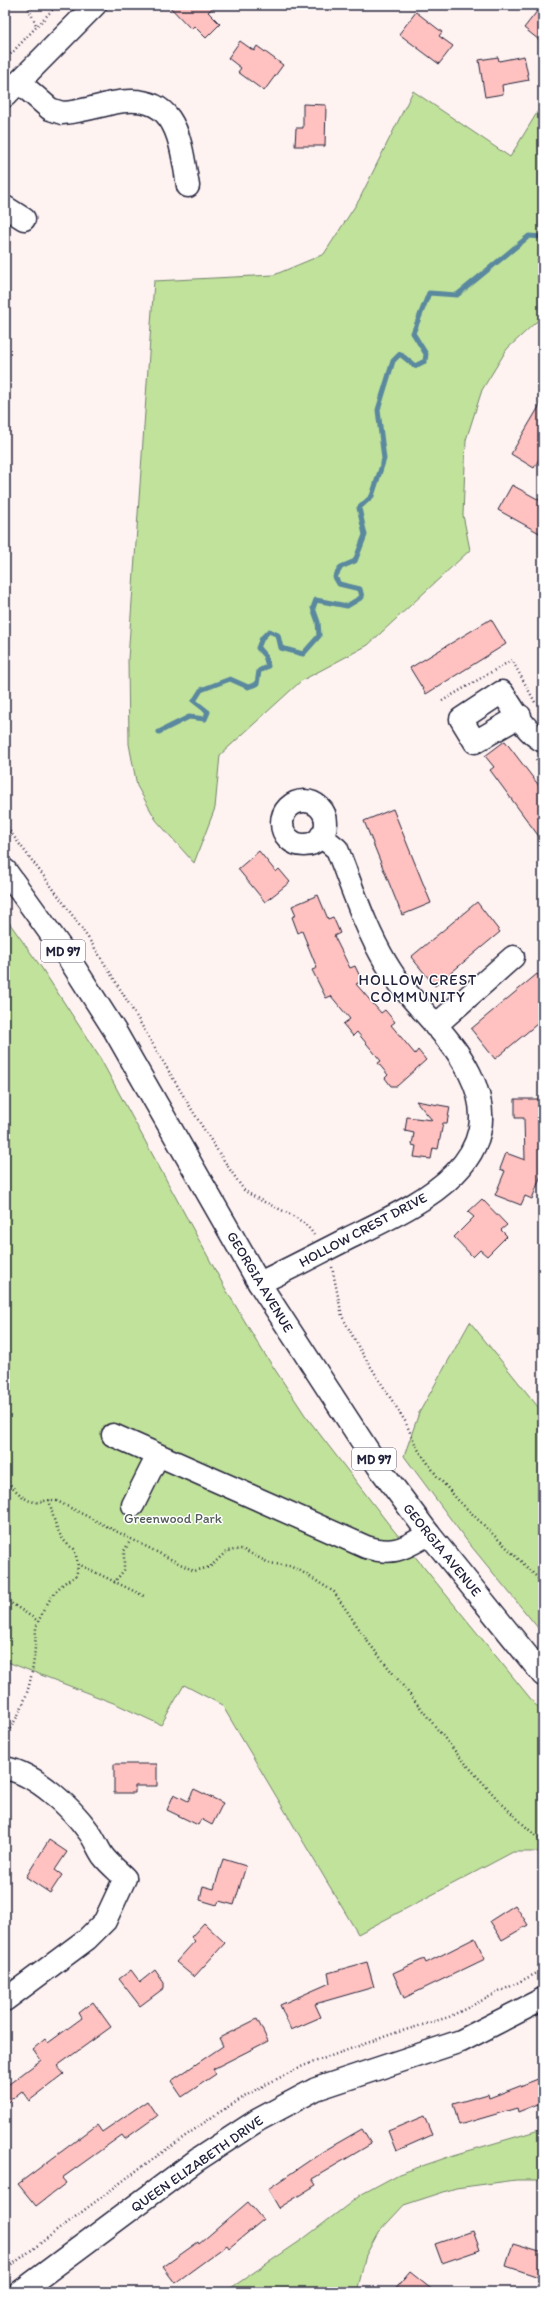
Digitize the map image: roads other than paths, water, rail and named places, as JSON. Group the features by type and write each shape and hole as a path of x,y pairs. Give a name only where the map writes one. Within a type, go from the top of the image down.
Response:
{"street":[{"path":"95,5 12,89 50,109 62,113 139,100 153,104 163,111 174,124 180,136 188,186"},
{"path":"5,207 24,219"},
{"path":"520,716 533,736 543,742"},
{"name":"HOLLOW CREST DRIVE","path":"259,1282 287,1270 420,1202 452,1178 465,1162 474,1145 479,1128 477,1090 461,1058 385,963 337,849 321,836"},
{"name":"GEORGIA AVENUE","path":"5,870 69,959 119,1037 259,1282 378,1466 429,1534 543,1675"},
{"path":"435,1026 513,957"},
{"path":"113,1435 335,1534 380,1551 392,1552 401,1550 429,1534"},
{"path":"133,1505 158,1455"},
{"path":"5,1768 19,1771 32,1779 73,1812 90,1833 103,1857 125,1878 104,1921 96,1930 87,1939 5,2000"},
{"name":"QUEEN ELIZABETH DRIVE","path":"20,2292 197,2160 258,2120 316,2089 461,2041 543,1999"}],"waterway":[{"path":"159,732 189,717 205,719 208,712 194,701 201,690 230,679 248,687 257,684 259,671 268,666 265,656 258,648 262,638 269,631 278,635 281,648 303,654 319,636 318,622 313,608 316,600 347,606 362,597 360,589 339,584 335,577 341,567 355,561 365,535 359,508 372,496 384,459 378,410 393,361 400,354 415,366 425,361 426,354 413,333 429,293 457,295 529,236 543,237"}],"district":[{"name":"HOLLOW CREST COMMUNITY","path":"418,988"}],"park label":[{"name":"Greenwood Park","path":"173,1518"}]}
